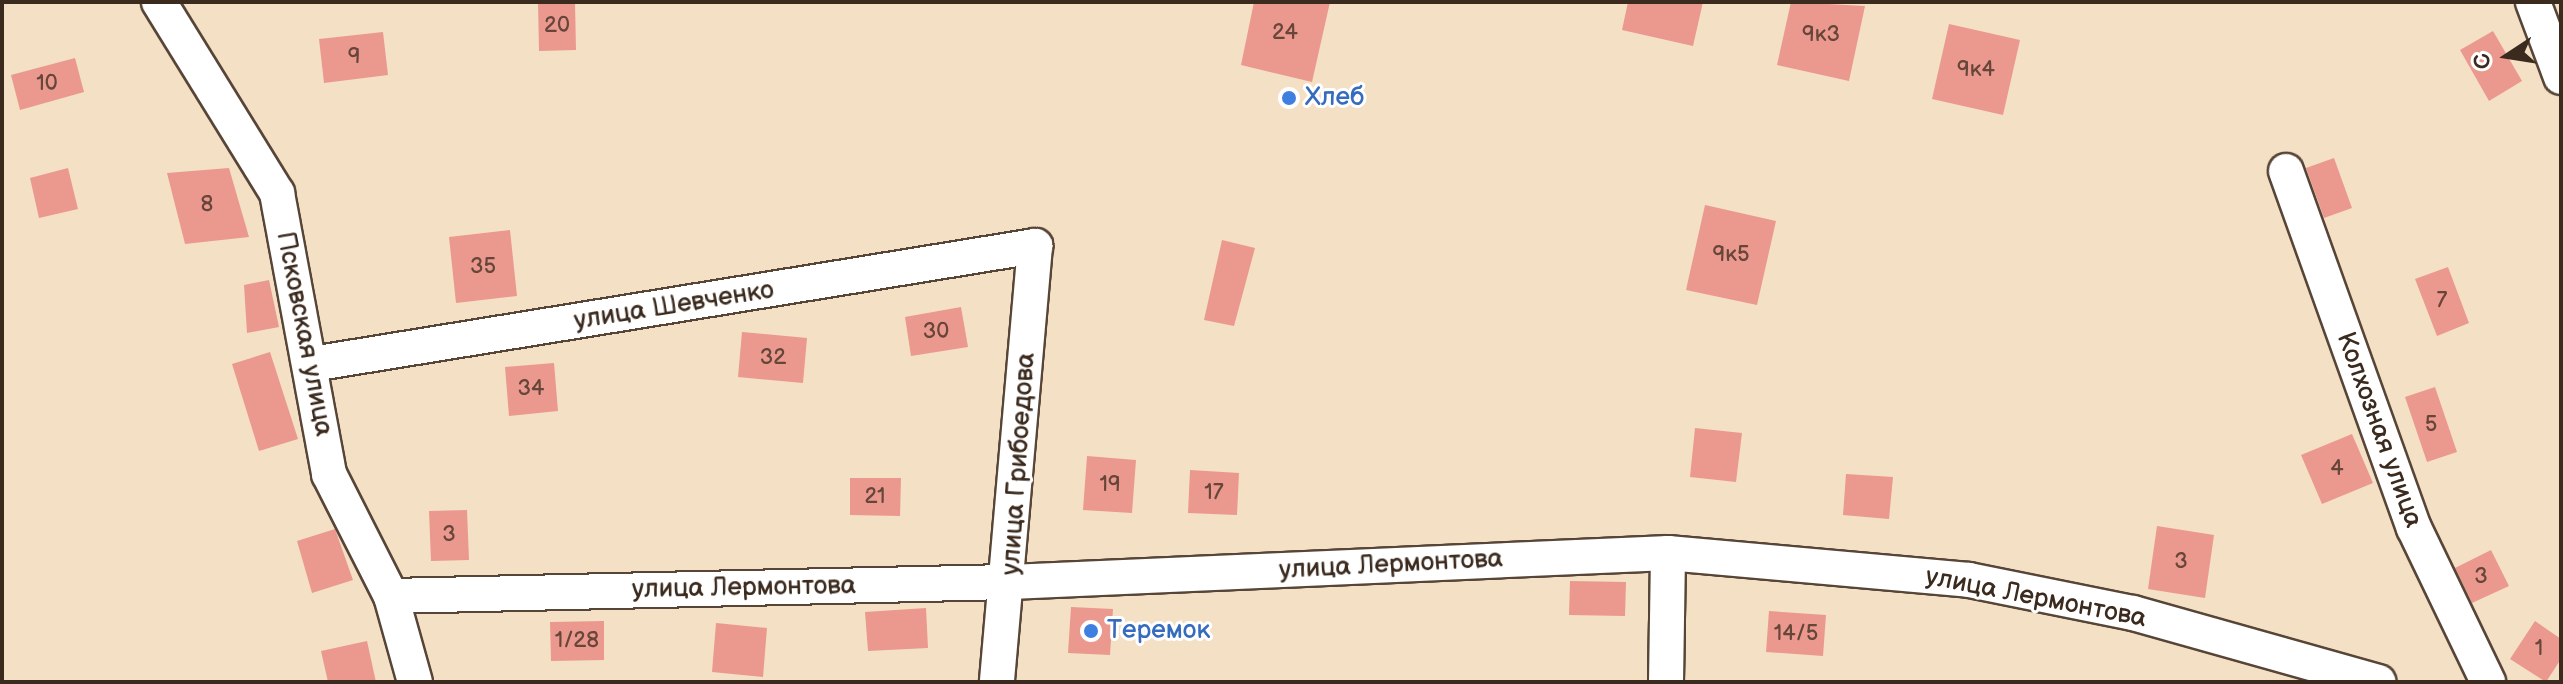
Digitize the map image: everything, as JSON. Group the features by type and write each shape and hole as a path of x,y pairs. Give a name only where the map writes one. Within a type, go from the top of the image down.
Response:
{"street":[{"name":"Псковская улица","path":"159,2 277,193 312,364 329,474 391,596 415,682"},
{"path":"2533,2 2561,77"},
{"name":"Колхозная улица","path":"2286,171 2414,528 2488,682"},
{"name":"улица Шевченко","path":"312,364 1035,246"},
{"name":"улица Грибоедова","path":"997,682 1010,582 1035,246"},
{"path":"1666,682 1668,553"},
{"name":"улица Лермонтова","path":"391,596 1010,582 1668,553 1969,580 2133,613 2378,682"}],"building":[{"path":"538,2 575,2 576,50 539,51"},
{"path":"1254,2 1330,2 1312,82 1241,65"},
{"path":"1628,2 1703,2 1693,46 1622,30"},
{"path":"1791,2 1865,6 1849,81 1777,65"},
{"path":"1949,24 2020,40 2003,115 1932,99"},
{"path":"2493,31 2522,81 2489,101 2460,50"},
{"path":"383,32 388,75 324,83 319,39"},
{"path":"75,58 84,92 20,110 11,75"},
{"path":"2334,158 2352,208 2324,218 2306,168"},
{"path":"68,168 78,209 39,218 30,178"},
{"path":"229,168 249,237 185,244 167,173"},
{"path":"1705,205 1776,221 1757,305 1686,290"},
{"path":"510,230 517,296 456,303 449,237"},
{"path":"1222,240 1255,248 1234,326 1204,320"},
{"path":"2448,267 2469,323 2437,336 2415,279"},
{"path":"269,280 279,327 247,333 244,285"},
{"path":"961,307 968,347 911,356 905,317"},
{"path":"742,332 807,338 803,383 738,377"},
{"path":"270,352 298,439 259,451 232,364"},
{"path":"554,363 558,411 509,416 505,367"},
{"path":"2435,387 2457,452 2427,462 2405,397"},
{"path":"1695,428 1742,433 1736,482 1690,477"},
{"path":"2352,434 2373,483 2322,504 2301,455"},
{"path":"1087,456 1136,460 1132,513 1083,510"},
{"path":"1190,470 1239,473 1237,515 1188,513"},
{"path":"1846,474 1893,477 1889,519 1843,515"},
{"path":"850,478 901,478 900,516 850,515"},
{"path":"467,510 469,560 431,561 429,511"},
{"path":"2157,526 2214,535 2205,598 2148,589"},
{"path":"335,529 353,580 312,593 297,541"},
{"path":"2491,550 2509,586 2472,603 2455,568"},
{"path":"1570,581 1626,582 1625,616 1569,615"},
{"name":"Теремок","path":"1071,607 1113,609 1110,655 1068,653"},
{"path":"926,608 928,648 868,651 865,612"},
{"path":"1769,611 1826,615 1823,656 1766,652"},
{"path":"604,621 604,660 551,661 550,622"},
{"path":"2535,621 2561,639 2561,659 2546,682 2510,659"},
{"path":"716,623 767,628 763,677 712,672"},
{"path":"367,641 376,682 328,682 321,651"}],"place":[{"name":"Хлеб","path":"1289,98"},
{"name":"Теремок","path":"1091,631"}]}
